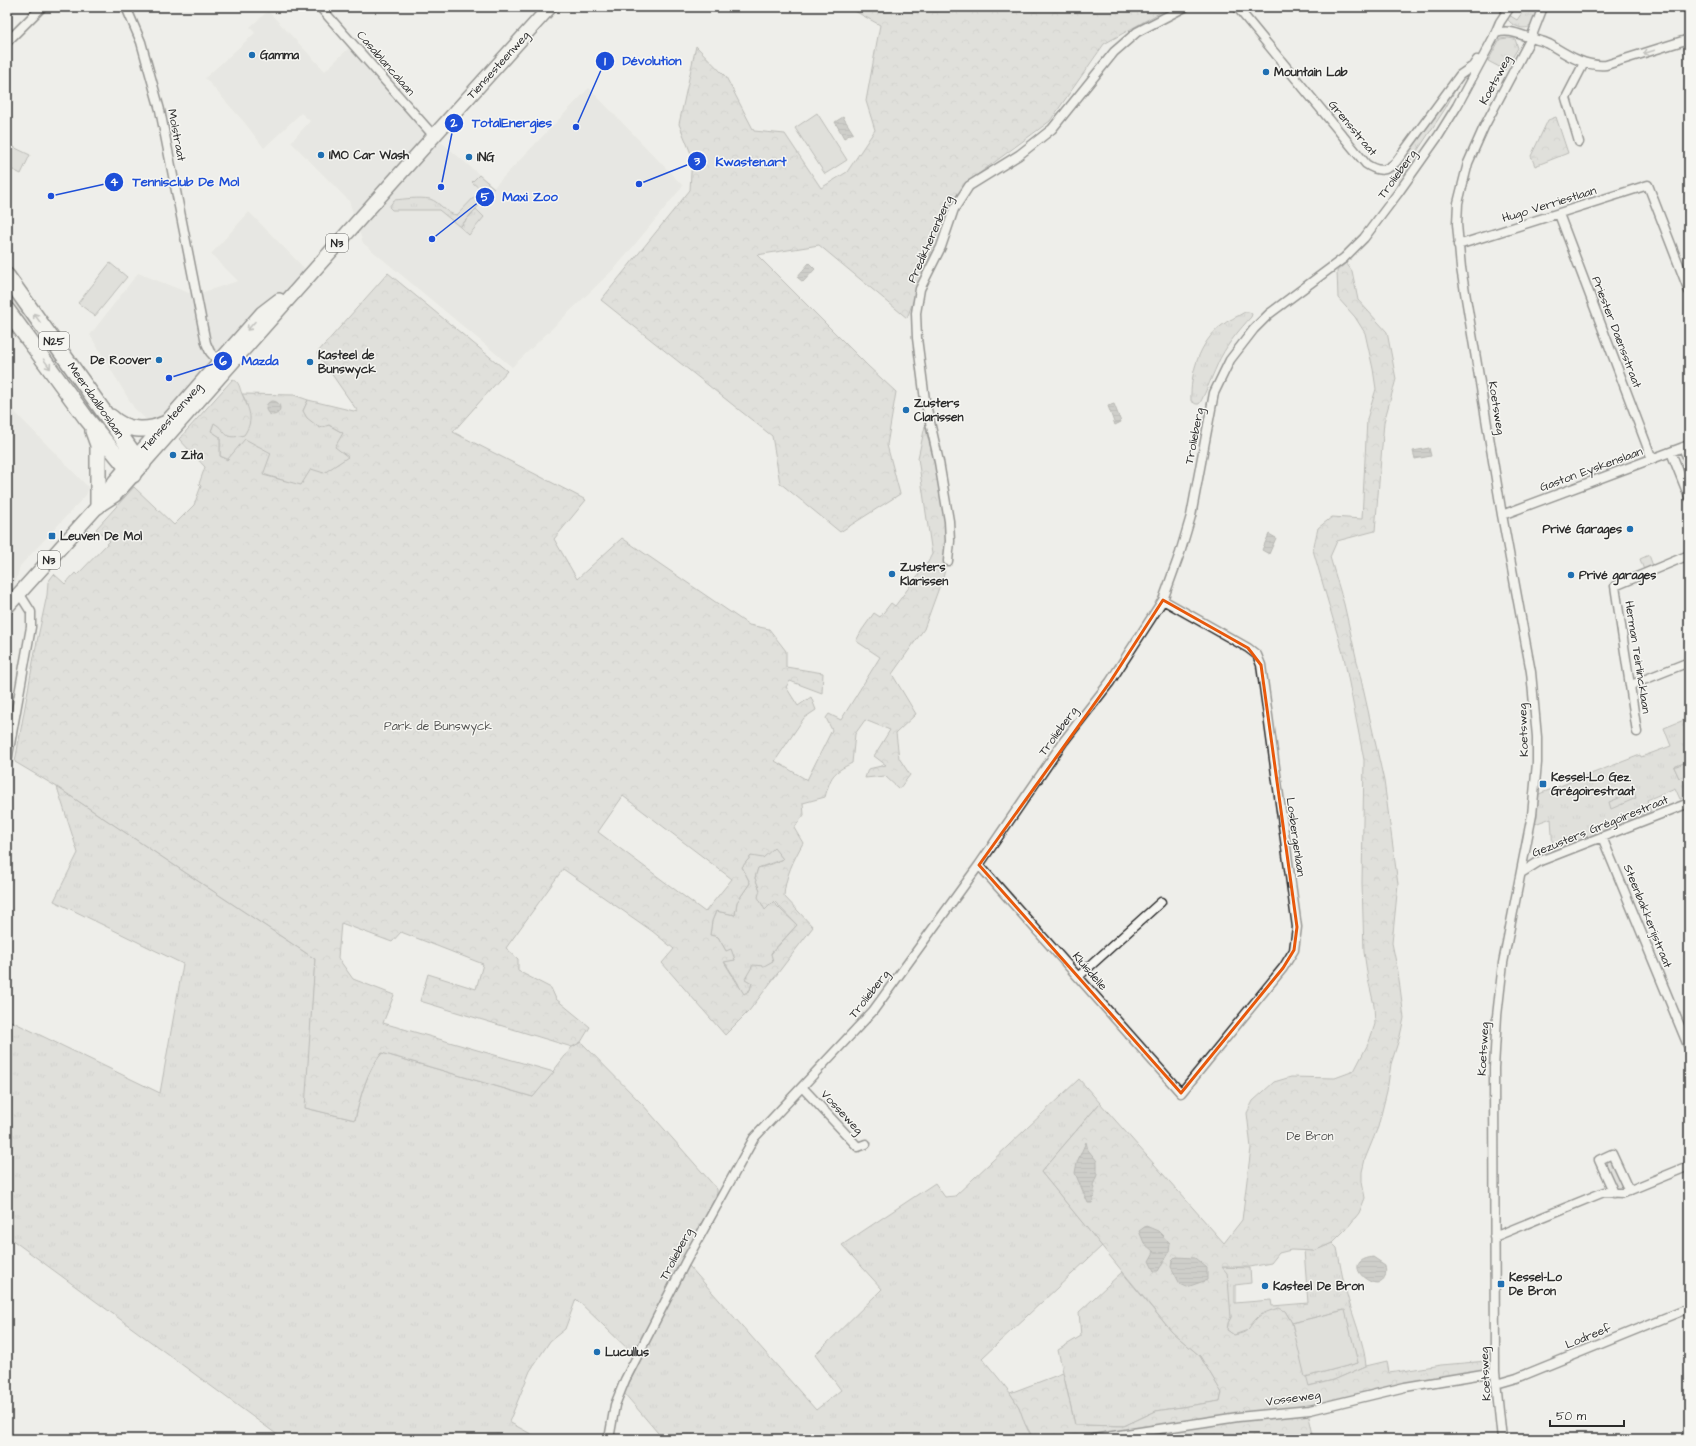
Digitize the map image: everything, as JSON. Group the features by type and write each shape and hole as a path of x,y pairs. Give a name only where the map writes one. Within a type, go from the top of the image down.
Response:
{"highway":[{"name":"Meerdaalboslaan","path":"7,276 101,406 135,466"},
{"name":"Meerdaalboslaan","path":"7,310 86,418 135,466"},
{"path":"101,406 121,424 136,429 154,429 164,424"},
{"path":"86,418 98,445 98,506"}],"main road":[{"name":"Tiensesteenweg","path":"7,607 98,506 114,481 135,466 224,373 301,283 550,7"},
{"name":"Tiensesteenweg","path":"135,466 164,424 218,362 262,314 301,283"}],"street":[{"path":"7,42 42,7"},
{"name":"Molstraat","path":"126,7 141,42 157,98 206,343 210,352 218,362"},
{"name":"Casablancalaan","path":"320,7 433,136"},
{"name":"Predikherenberg","path":"948,562 950,541 948,521 939,462 925,400 917,338 916,313 920,289 941,247 954,209 969,186 1019,155 1052,129 1114,52 1137,32 1185,7"},
{"name":"Grensstraat","path":"1236,7 1366,164 1374,170 1390,168 1396,162 1460,75 1473,66 1496,33 1500,22 1510,7"},
{"name":"Koetsweg","path":"1502,1439 1495,1372 1494,1068 1497,1016 1503,963 1521,873 1533,802 1537,763 1537,730 1531,672 1502,515 1458,245 1458,203 1468,163 1484,127 1531,38 1543,7"},
{"path":"1496,33 1505,30 1544,42 1594,66 1606,65 1689,39"},
{"name":"Trolieberg","path":"609,1439 615,1405 625,1380 723,1191 754,1138 873,1011 979,865 1064,741 1110,682 1163,600 1180,554 1191,516 1214,393 1230,360 1254,329 1269,314 1344,258 1364,238 1439,135 1457,106 1496,33"},
{"path":"1579,142 1566,98 1584,62"},
{"name":"Hugo Verriestlaan","path":"1458,245 1648,185 1689,291"},
{"name":"Priester Daensstraat","path":"1559,214 1652,458"},
{"path":"1686,446 1689,462"},
{"name":"Gaston Eyskenslaan","path":"1502,515 1686,446"},
{"path":"1671,452 1689,497"},
{"name":"Herman Teirlincklaan","path":"1637,732 1615,586 1689,555"},
{"path":"7,761 31,626 31,612 19,593"},
{"name":"Losbergenlaan","path":"1163,600 1248,648 1256,655 1261,665 1297,927 1294,950 1283,968 1181,1093"},
{"path":"1631,685 1689,662"},
{"name":"Gezusters Grégoirestraat","path":"1521,873 1540,862 1689,803"},
{"name":"Steenbakkerijstraat","path":"1602,837 1689,1048"},
{"name":"Kluisdelle","path":"979,865 1181,1093"},
{"path":"1078,976 1161,902"},
{"name":"Vosseweg","path":"802,1088 858,1147 866,1144"},
{"path":"1614,1193 1599,1160 1612,1154 1629,1191"},
{"path":"1494,1237 1604,1192 1623,1193 1689,1166"},
{"name":"Lodreef","path":"1496,1384 1517,1378 1689,1308"},
{"name":"Vosseweg","path":"1093,1439 1238,1417 1310,1410 1405,1387 1495,1372"}],"highlighted area":[{"path":"1163,600 1248,648 1261,665 1297,927 1294,950 1283,968 1181,1093 979,865 1110,682"}],"shaded area":[{"path":"268,11 325,71 353,44 433,135 494,187 589,88 683,186 617,266 512,367 363,243 349,201 291,142 310,121 301,113 264,148 244,122 205,78 255,33 250,27"},
{"path":"843,117 853,133 844,138 835,122"},
{"path":"249,212 310,274 166,438 134,408 90,335 138,273 194,295 238,281 211,254"},
{"path":"809,263 815,269 803,282 797,277"},
{"path":"270,401 276,401 280,405 280,411 276,415 270,415 266,411 266,405"},
{"path":"7,404 89,488 86,495 20,566 15,585 19,593 7,607"},
{"path":"1114,404 1121,422 1115,425 1108,406"},
{"path":"1429,448 1431,456 1415,459 1413,451"},
{"path":"1269,534 1276,538 1269,554 1262,550"},
{"path":"1086,1142 1088,1150 1097,1161 1097,1175 1093,1185 1095,1193 1092,1203 1088,1203 1075,1173 1077,1162"},
{"path":"1146,1226 1158,1231 1170,1243 1169,1253 1158,1271 1154,1271 1149,1261 1154,1252 1144,1243 1139,1231"},
{"path":"1176,1257 1195,1258 1207,1268 1207,1280 1187,1287 1180,1284 1171,1267 1172,1261"},
{"path":"1373,1257 1385,1265 1385,1277 1380,1282 1373,1283 1360,1273 1358,1267 1361,1261"}],"green space":[{"path":"844,7 1170,7 1104,44 1050,121 969,181 946,207 907,318 819,245 757,255 896,392 887,445 900,494 840,532 780,483 772,436 601,300 690,190 692,156 679,124 696,46 726,77 754,131 785,134 821,188 847,172 875,130 866,101 880,25 851,9"},
{"path":"1526,7 1540,7 1536,19 1532,25 1522,28 1509,21 1507,18 1509,15 1517,20"},
{"path":"1500,39 1515,39 1518,48 1505,70 1488,61"},
{"path":"1459,83 1445,109 1398,180 1392,177 1400,163"},
{"path":"817,113 847,160 825,174 795,128"},
{"path":"1556,117 1568,153 1535,166 1531,156 1548,120"},
{"path":"7,144 30,155 21,174 7,167"},
{"path":"479,175 494,188 460,227 439,210 392,210 389,207 394,200 425,198 434,201 450,213 457,215 481,190 472,182"},
{"path":"476,209 484,217 469,235 460,227"},
{"path":"110,263 127,277 95,316 78,303"},
{"name":"De Bron","path":"1346,263 1352,271 1358,300 1387,332 1396,379 1384,422 1375,531 1337,541 1330,557 1344,604 1384,781 1398,884 1392,943 1398,972 1404,1018 1391,1064 1387,1091 1378,1127 1365,1159 1362,1172 1365,1198 1359,1213 1332,1243 1314,1251 1291,1250 1279,1253 1271,1263 1250,1267 1222,1267 1227,1273 1231,1317 1227,1330 1234,1335 1243,1333 1258,1317 1264,1313 1279,1308 1285,1311 1292,1323 1309,1386 1334,1380 1366,1366 1387,1361 1389,1373 1441,1365 1487,1361 1488,1369 1402,1385 1307,1408 1314,1439 1121,1439 1123,1437 1112,1437 1034,1439 1025,1424 1019,1407 1010,1393 1063,1373 1075,1425 1124,1426 1156,1411 1220,1401 1222,1393 1200,1356 1172,1332 1041,1172 1100,1103 1224,1243 1242,1220 1251,1148 1247,1113 1253,1101 1274,1082 1291,1077 1335,1078 1354,1071 1369,1042 1375,1024 1374,1005 1364,952 1362,883 1364,760 1344,657 1313,550 1318,528 1332,517 1362,519 1367,419 1376,389 1365,333 1355,317 1338,298 1337,271"},
{"name":"Park de Bunswyck","path":"388,273 507,371 453,432 586,500 554,539 577,579 622,538 749,625 769,629 786,651 786,667 823,673 822,693 790,681 786,687 798,706 811,697 816,710 804,718 775,761 807,780 832,730 826,718 829,714 841,720 880,657 856,641 862,630 874,613 880,617 891,603 895,606 928,562 932,554 918,458 925,426 940,484 948,545 944,574 924,629 892,674 916,714 896,733 899,758 910,775 899,789 885,776 865,778 868,769 886,765 874,756 890,730 865,720 855,734 852,763 833,776 825,797 803,803 804,815 794,828 803,843 788,875 784,896 813,927 749,1011 725,1035 662,963 674,949 652,931 563,869 506,948 518,959 518,971 551,988 556,999 590,1027 581,1042 572,1047 420,1001 428,974 476,989 483,964 401,932 392,942 341,923 338,958 353,979 394,995 383,1023 554,1072 533,1097 382,1053 372,1067 368,1076 355,1120 305,1108 315,959 57,787 15,762 35,651 47,595 48,582 54,574 65,584 75,573 77,575 110,541 96,529 134,487 174,525 194,505 201,486 199,484 205,467 179,439 233,379 238,384 249,410 250,419 244,435 237,437 229,436 214,423 211,431 220,437 220,456 227,460 245,439 271,453 263,475 301,485 311,469 324,473 348,457 335,447 343,433 329,425 320,428 307,418 303,411 308,400 358,412 317,353","holes":["623,796 732,879 705,912 598,832","774,848 783,859 758,868 755,878 760,890 758,897 765,910 774,901 797,925 771,954 773,961 764,966 753,965 745,979 752,983 750,990 744,994 724,962 735,960 731,949 726,951 718,937 710,935 712,921 716,911 735,915 737,902 750,883 742,867 751,856 763,858"]},
{"path":"7,284 48,342 41,348 7,300"},
{"path":"1245,312 1252,314 1251,317 1228,346 1219,361 1201,402 1196,404 1191,401 1192,380 1197,360 1202,350 1213,333 1227,322"},
{"path":"48,342 122,444 117,450 41,348"},
{"path":"242,394 294,395 308,400 303,411 343,433 349,457 324,474 301,486 263,474 220,456 220,437 211,431 214,423 221,427 247,403"},
{"path":"1649,555 1653,566 1644,570 1640,559"},
{"path":"1689,718 1689,761 1674,767 1679,778 1689,774 1689,796 1680,799 1675,788 1647,800 1651,811 1553,851 1551,818 1535,824 1539,794 1640,755 1641,757 1671,746 1664,728"},
{"path":"1689,761 1689,774 1679,778 1674,767"},
{"path":"57,787 315,959 306,1108 355,1120 368,1076 372,1067 382,1053 533,1097 572,1047 581,1042 643,1105 717,1189 717,1194 682,1260 690,1267 816,1410 841,1390 815,1355 882,1289 842,1245 935,1183 945,1197 955,1196 1079,1079 1100,1103 1041,1172 1102,1246 982,1358 1018,1405 1027,1427 1034,1439 663,1439 624,1393 638,1366 633,1354 576,1299 565,1329 550,1341 530,1371 509,1422 540,1439 283,1439 7,1236 7,1029 11,1021 160,1093 183,964 54,901 78,853"},
{"path":"1634,792 1636,798 1611,809 1609,802"},
{"path":"774,847 783,859 758,868 755,878 760,890 797,925 771,953 773,961 746,979 752,983 750,990 743,995 738,983 724,961 735,960 731,950 726,951 718,937 710,935 712,921 716,911 735,915 737,902 750,883 742,867 751,856"},
{"path":"1612,1154 1629,1191 1614,1193 1599,1160"},
{"path":"1332,1243 1337,1248 1348,1300 1360,1337 1366,1366 1334,1380 1308,1386 1305,1377 1358,1363 1344,1310 1292,1323 1285,1311 1257,1318 1248,1330 1234,1335 1227,1330 1231,1317 1222,1267 1250,1268 1251,1283 1235,1285 1235,1303 1271,1300 1272,1306 1308,1303 1304,1250 1314,1251"},
{"path":"1122,1272 1172,1332 1200,1356 1222,1393 1220,1401 1156,1411 1124,1426 1075,1425 1058,1350 1081,1336 1079,1312"},
{"path":"1345,1310 1358,1363 1305,1377 1292,1323"}],"place":[{"name":"Gamma","path":"252,55"},
{"name":"Mountain Lab","path":"1266,72"},
{"name":"Dévolution","path":"576,127"},
{"name":"IMO Car Wash","path":"321,155"},
{"name":"ING","path":"469,157"},
{"name":"Kwasten.art","path":"639,184"},
{"name":"TotalEnergies","path":"441,187"},
{"name":"Tennisclub De Mol","path":"51,196"},
{"name":"Maxi Zoo","path":"432,239"},
{"name":"De Roover","path":"159,360"},
{"name":"Kasteel de Bunswyck","path":"310,362"},
{"name":"Mazda","path":"169,378"},
{"name":"Zusters Clarissen","path":"906,410"},
{"name":"Zita","path":"173,455"},
{"name":"Privé Garages","path":"1630,529"},
{"name":"Leuven De Mol","path":"52,536"},
{"name":"Zusters Klarissen","path":"892,574"},
{"name":"Privé garages","path":"1571,575"},
{"name":"Kessel-Lo Gez. Grégoirestraat","path":"1543,784"},
{"name":"Kessel-Lo De Bron","path":"1501,1284"},
{"name":"Kasteel De Bron","path":"1265,1286"},
{"name":"Lucullus","path":"597,1352"}]}
